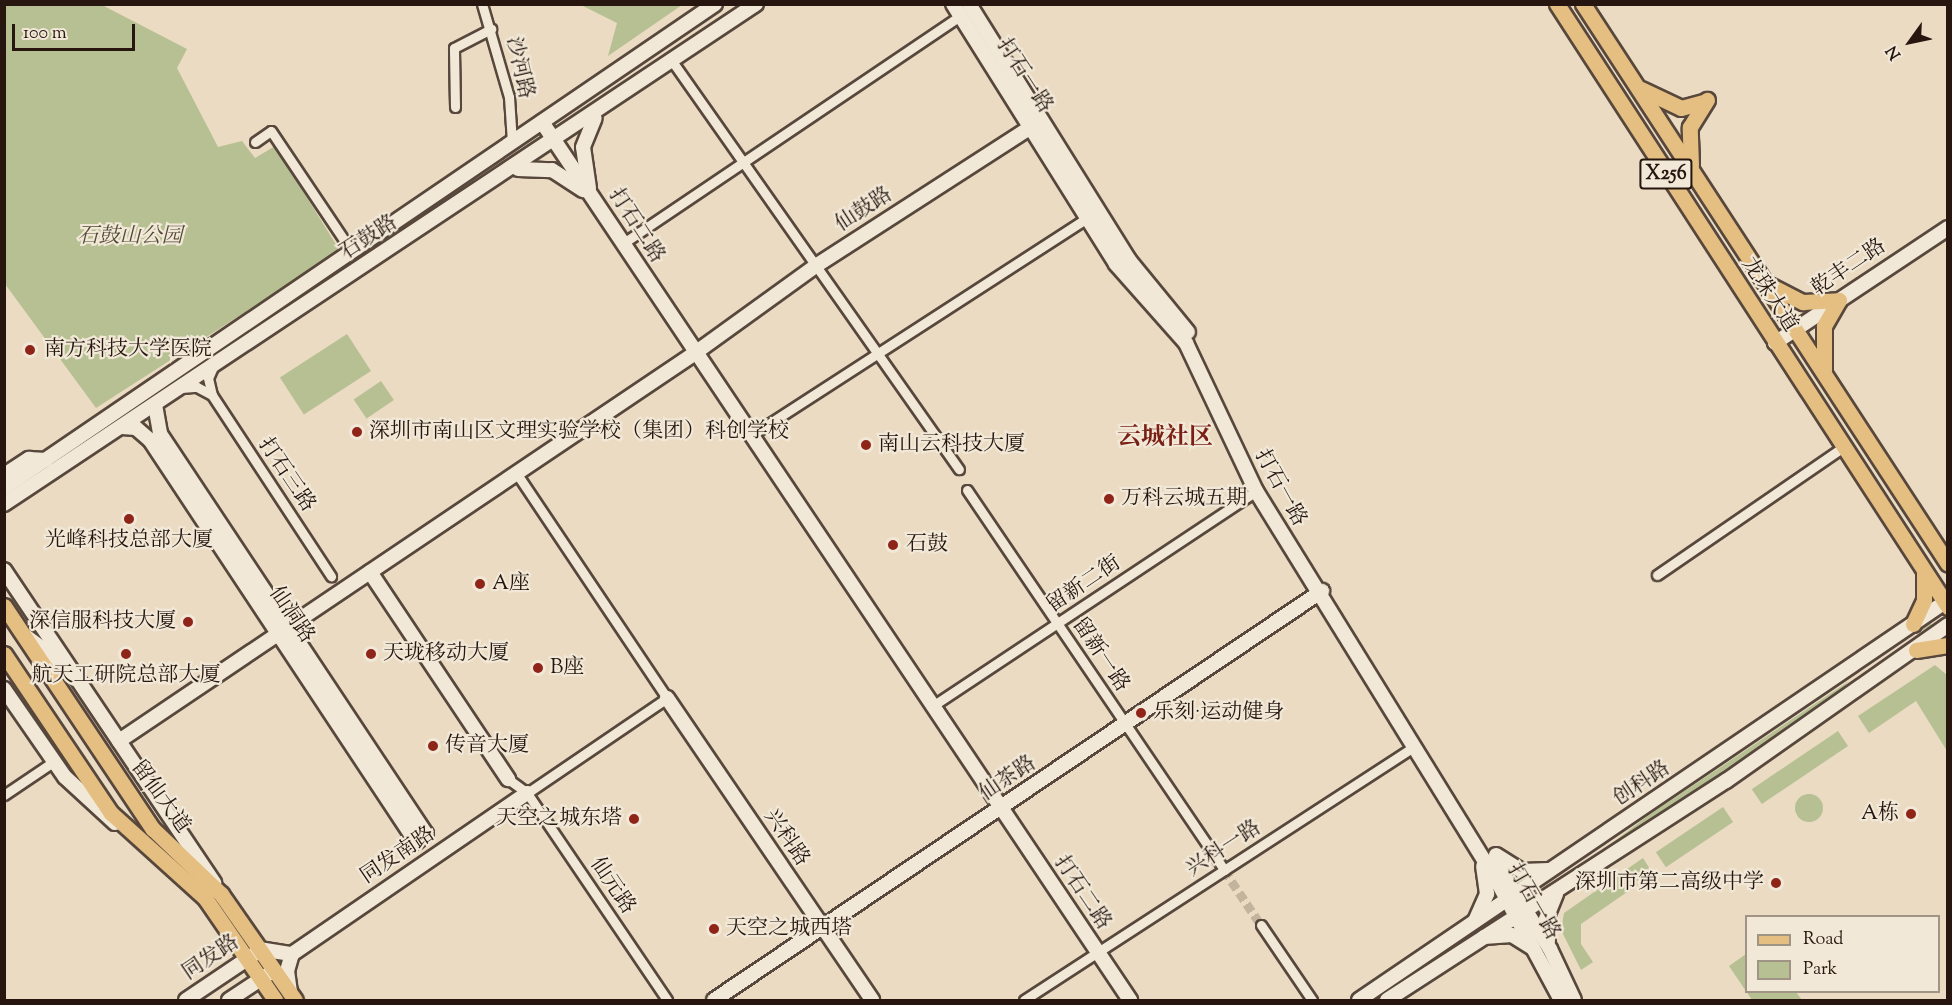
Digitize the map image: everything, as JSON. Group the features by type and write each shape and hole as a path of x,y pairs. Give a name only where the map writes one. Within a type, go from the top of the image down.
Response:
{"main road":[{"name":"石鼓路","path":"4,488 716,4"},
{"name":"石鼓路","path":"4,504 215,363 506,174 756,4"},
{"name":"打石一路","path":"969,4 1116,264 1186,343 1256,491 1439,773 1498,868 1521,912 1574,1000"},
{"name":"龙珠大道","path":"1557,4 1775,343 1947,603"},
{"name":"龙珠大道","path":"1583,4 1947,564"},
{"name":"打石一路","path":"956,10 1037,123 1129,260 1193,339 1239,443 1321,592 1412,748 1480,855 1513,898"},
{"path":"1636,86 1670,105 1689,107 1707,100 1689,127 1693,174"},
{"path":"591,196 583,147 588,129 604,108"},
{"name":"打石二路","path":"542,122 999,810 1130,1000"},
{"name":"仙鼓路","path":"119,741 695,353 817,265 1037,123"},
{"path":"506,174 543,167 591,196"},
{"name":"乾丰二路","path":"1775,343 1947,228"},
{"path":"1763,282 1803,302 1839,300 1822,338 1827,381"},
{"name":"仙洞路","path":"155,404 160,433 283,631"},
{"name":"仙洞路","path":"122,427 136,428 150,440 283,631 421,838"},
{"path":"4,475 29,459 46,460"},
{"path":"1913,624 1924,599 1921,564"},
{"path":"4,570 229,905"},
{"path":"370,572 508,779"},
{"name":"仙茶路","path":"714,1000 823,930 1321,592"},
{"name":"创科路","path":"1359,1000 1947,603"},
{"name":"留仙大道","path":"4,606 157,834 229,905 268,975 275,1000"},
{"name":"创科路","path":"1387,1000 1521,912 1606,861 1916,650 1947,625"},
{"path":"18,626 72,672"},
{"path":"1916,650 1947,645"},
{"name":"留仙大道","path":"4,654 132,836 199,892 256,953"},
{"path":"1848,672 1860,688"},
{"path":"5,690 53,762 82,796 132,836"},
{"name":"兴科路","path":"667,698 872,1000"},
{"name":"同发南路","path":"292,954 527,793"},
{"path":"1593,843 1606,861"},
{"path":"1470,927 1487,889 1480,855"},
{"path":"1498,868 1496,855 1522,872 1557,868"},
{"path":"1546,954 1546,919 1560,890"},
{"path":"1477,940 1516,936 1546,954"},
{"path":"256,953 292,954 287,971 292,997"},
{"name":"同发路","path":"186,1000 256,953"},
{"name":"打石一路","path":"1546,954 1561,1000"},
{"path":"229,1000 268,975"},
{"name":"留仙大道","path":"268,975 292,997"}],"street":[{"name":"沙河路","path":"482,4 491,28 509,97 512,142"},
{"path":"622,243 743,161 956,10"},
{"path":"455,107 454,48 491,28"},
{"path":"672,61 959,469"},
{"path":"255,142 271,131 352,252"},
{"path":"750,436 877,351 1088,217"},
{"path":"212,395 208,378 215,363"},
{"path":"178,388 197,387 212,395"},
{"name":"打石三路","path":"212,395 331,576"},
{"path":"1657,575 1843,447"},
{"path":"517,474 667,698 527,793"},
{"name":"留新一路","path":"967,490 1224,870"},
{"name":"留新二街","path":"931,707 1256,491"},
{"path":"1412,748 1439,773"},
{"name":"兴科一路","path":"1024,1000 1412,748"},
{"path":"4,795 53,762"},
{"name":"仙元路","path":"508,779 527,793 667,1000"},
{"path":"1261,925 1312,1000"}],"green space":[{"name":"石鼓山公园","path":"4,5 102,5 187,49 177,68 218,147 242,141 255,158 275,146 340,251 96,408 5,284"},
{"path":"581,5 682,5 608,56 617,23"},
{"path":"347,334 371,371 304,414 280,378"},
{"path":"381,381 394,400 367,419 354,399"},
{"path":"1930,622 1932,626 1852,666 1850,663"},
{"path":"1935,665 1947,675 1947,751 1916,701 1869,733 1858,716"},
{"path":"1849,681 1825,707 1605,854 1603,850 1649,815"},
{"path":"1838,731 1848,746 1762,804 1752,789"},
{"path":"1809,794 1819,798 1823,808 1819,818 1809,822 1799,818 1795,808 1799,798"},
{"path":"1723,807 1733,822 1666,867 1656,852"},
{"path":"1643,858 1653,874 1581,924 1581,944 1593,962 1581,970 1561,930 1564,913"},
{"path":"1745,955 1745,990 1729,966"},
{"path":"1748,993 1797,993 1802,1000 1752,1000"}],"tunnel":[{"path":"1224,870 1261,925"}],"place":[{"name":"南方科技大学医院","path":"30,350"},
{"name":"深圳市南山区文理实验学校（集团）科创学校","path":"357,432"},
{"name":"南山云科技大厦","path":"866,445"},
{"name":"万科云城五期","path":"1109,499"},
{"name":"光峰科技总部大厦","path":"129,519"},
{"name":"石鼓","path":"893,545"},
{"name":"A座","path":"480,584"},
{"name":"深信服科技大厦","path":"188,622"},
{"name":"航天工研院总部大厦","path":"126,654"},
{"name":"天珑移动大厦","path":"371,654"},
{"name":"B座","path":"538,668"},
{"name":"乐刻·运动健身","path":"1141,713"},
{"name":"传音大厦","path":"433,746"},
{"name":"A栋","path":"1911,814"},
{"name":"天空之城东塔","path":"634,819"},
{"name":"深圳市第二高级中学","path":"1776,883"},
{"name":"天空之城西塔","path":"714,929"}],"district":[{"name":"云城社区","path":"1165,439"}]}
